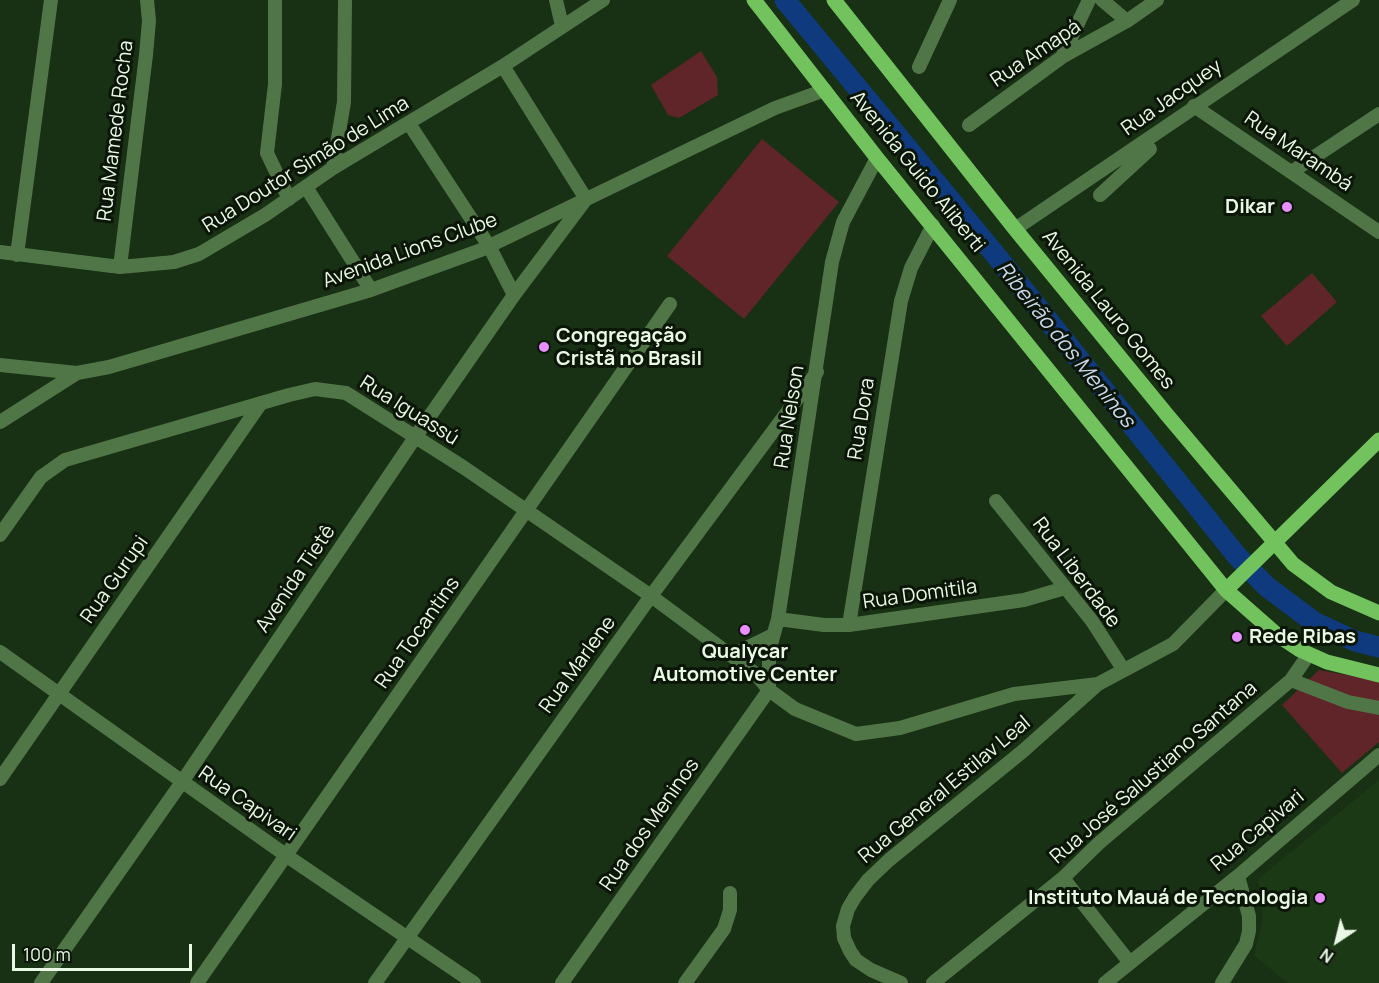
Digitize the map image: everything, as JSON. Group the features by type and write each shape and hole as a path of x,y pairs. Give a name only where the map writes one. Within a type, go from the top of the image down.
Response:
{"main road":[{"path":"754,0 825,90"},
{"name":"Avenida Lauro Gomes","path":"834,0 1271,548 1331,592 1379,613"},
{"name":"Avenida Guido Aliberti","path":"825,90 877,158 1231,586 1276,634 1309,654 1355,671 1379,675"},
{"path":"1231,586 1379,440"}],"street":[{"path":"17,255 51,0"},
{"name":"Rua Mamede Rocha","path":"120,267 146,55 147,0"},
{"path":"275,0 275,84 267,153 289,199"},
{"path":"333,168 344,102 345,0"},
{"path":"556,0 562,26"},
{"name":"Rua Doutor Simão de Lima","path":"0,252 120,267 174,262 199,254 289,199 333,168 410,124 503,66 603,0"},
{"path":"919,67 950,0"},
{"path":"1062,57 1089,0"},
{"path":"1102,0 1127,21"},
{"name":"Rua Amapá","path":"969,124 1062,57 1127,21 1157,0"},
{"name":"Rua Jacquey","path":"1015,229 1353,0"},
{"path":"503,66 586,199"},
{"name":"Avenida Lions Clube","path":"0,422 77,373 109,367 371,290 489,246 775,108 825,90"},
{"name":"Rua Marambá","path":"1194,106 1293,171 1379,232"},
{"path":"1293,171 1379,114"},
{"path":"410,124 489,246 514,295"},
{"path":"1100,195 1150,149"},
{"name":"Rua Nelson","path":"769,690 768,661 778,618 838,238 854,200 877,158"},
{"path":"306,187 371,290"},
{"name":"Avenida Tietê","path":"41,983 182,782 514,295 586,199"},
{"name":"Rua Dora","path":"849,625 901,301 911,268 933,225"},
{"name":"Rua Tocantins","path":"197,983 670,304"},
{"path":"0,365 77,373"},
{"name":"Rua Marlene","path":"375,983 651,596 817,372"},
{"name":"Rua Iguassú","path":"0,535 31,489 53,467 65,460 261,403 315,389 331,390 362,401 527,510 732,655 756,674 769,690 809,717 856,734 900,728 1014,694 1098,684"},
{"name":"Rua Gurupi","path":"0,779 261,403"},
{"name":"Rua Liberdade","path":"996,501 1092,621 1124,669"},
{"path":"1098,684 1173,644 1231,586"},
{"name":"Rua Domitila","path":"778,618 824,625 849,625 1024,600 1065,588"},
{"path":"732,655 773,635"},
{"name":"Rua Capivari","path":"0,652 287,856 474,983"},
{"name":"Rua José Salustiano Santana","path":"933,983 1063,878 1099,843 1291,680 1309,654"},
{"path":"1291,680 1348,702 1379,708"},
{"name":"Rua General Estilav Leal","path":"901,983 856,960 850,951 844,938 843,926 848,909 855,897 868,880 889,860 1023,751 1098,684"},
{"name":"Rua dos Meninos","path":"562,983 769,690"},
{"name":"Rua Capivari","path":"1105,983 1238,876 1379,755"},
{"path":"1222,983 1246,944 1249,931 1249,916 1238,876"},
{"path":"1063,878 1130,963"},
{"path":"685,983 724,929 730,910 730,893"}],"shaded area":[{"path":"701,51 717,77 718,95 679,118 668,115 651,85"},
{"path":"762,139 839,202 744,319 667,256"},
{"path":"1312,273 1337,302 1287,346 1261,316"},
{"path":"1319,670 1379,681 1379,742 1342,773 1282,705"},
{"name":"Instituto Mauá de Tecnologia","path":"1379,780 1379,983 1288,983 1254,956 1263,918 1258,879"}],"waterway":[{"name":"Ribeirão dos Meninos","path":"785,0 994,253 1237,556 1266,586 1314,622 1355,641 1379,647"}],"place":[{"name":"Dikar","path":"1287,207"},
{"name":"Congregação Cristã no Brasil","path":"544,347"},
{"name":"Qualycar Automotive Center","path":"745,630"},
{"name":"Rede Ribas","path":"1237,637"},
{"name":"Instituto Mauá de Tecnologia","path":"1320,898"}]}
